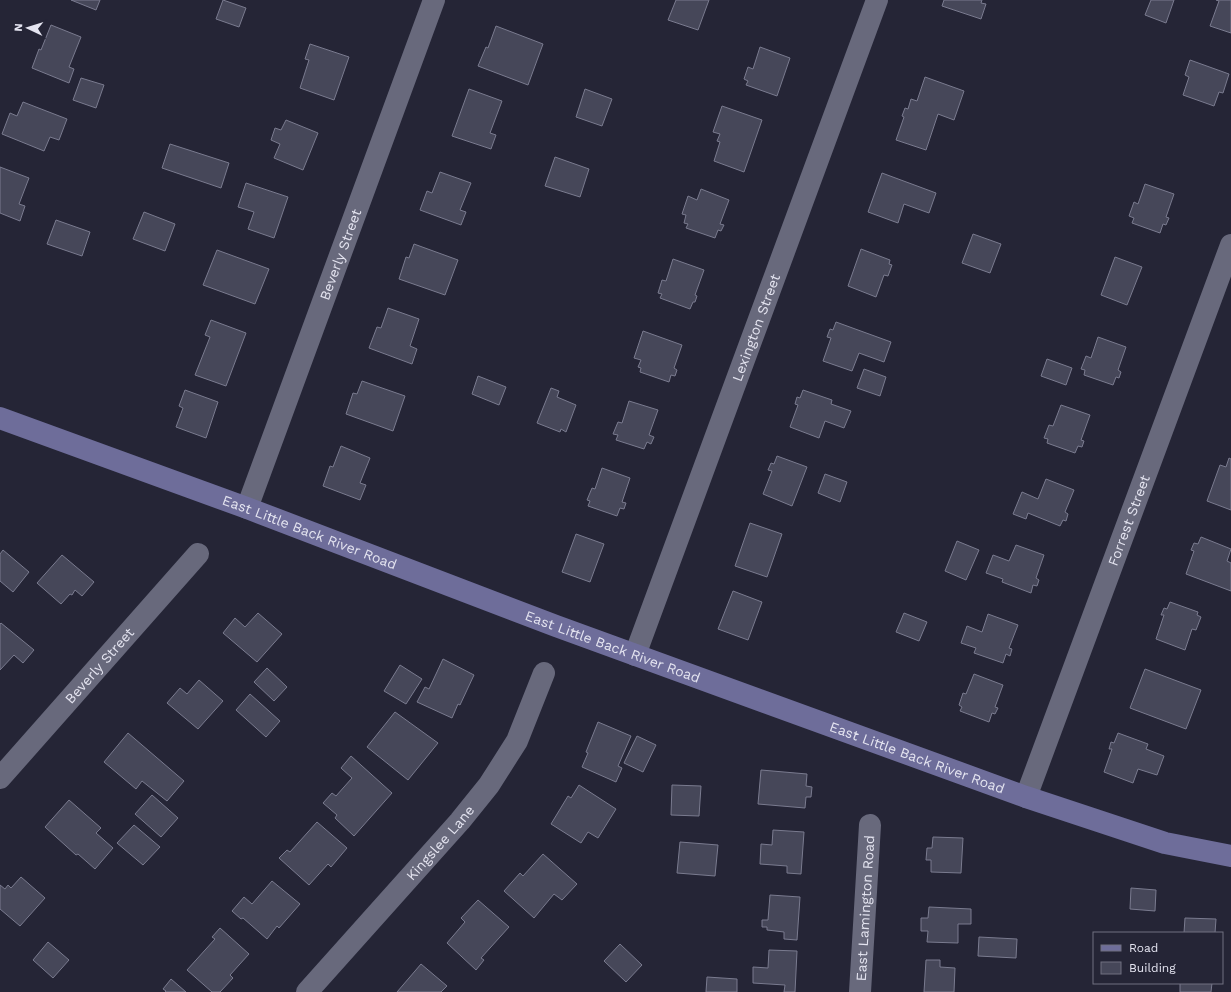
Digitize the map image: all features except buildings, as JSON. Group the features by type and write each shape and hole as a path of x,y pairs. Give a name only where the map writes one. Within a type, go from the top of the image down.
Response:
{"street":[{"name":"Beverly Street","path":"247,508 434,0"},
{"name":"Lexington Street","path":"635,656 877,0"},
{"name":"Forrest Street","path":"1026,797 1231,245"},
{"name":"East Little Back River Road","path":"0,418 247,508 635,656 1026,797 1165,843 1231,856"},
{"name":"Beverly Street","path":"0,778 198,554"},
{"name":"Kingslee Lane","path":"307,992 460,821 489,785 517,740 544,674"},
{"name":"East Lamington Road","path":"860,992 870,825"}]}
